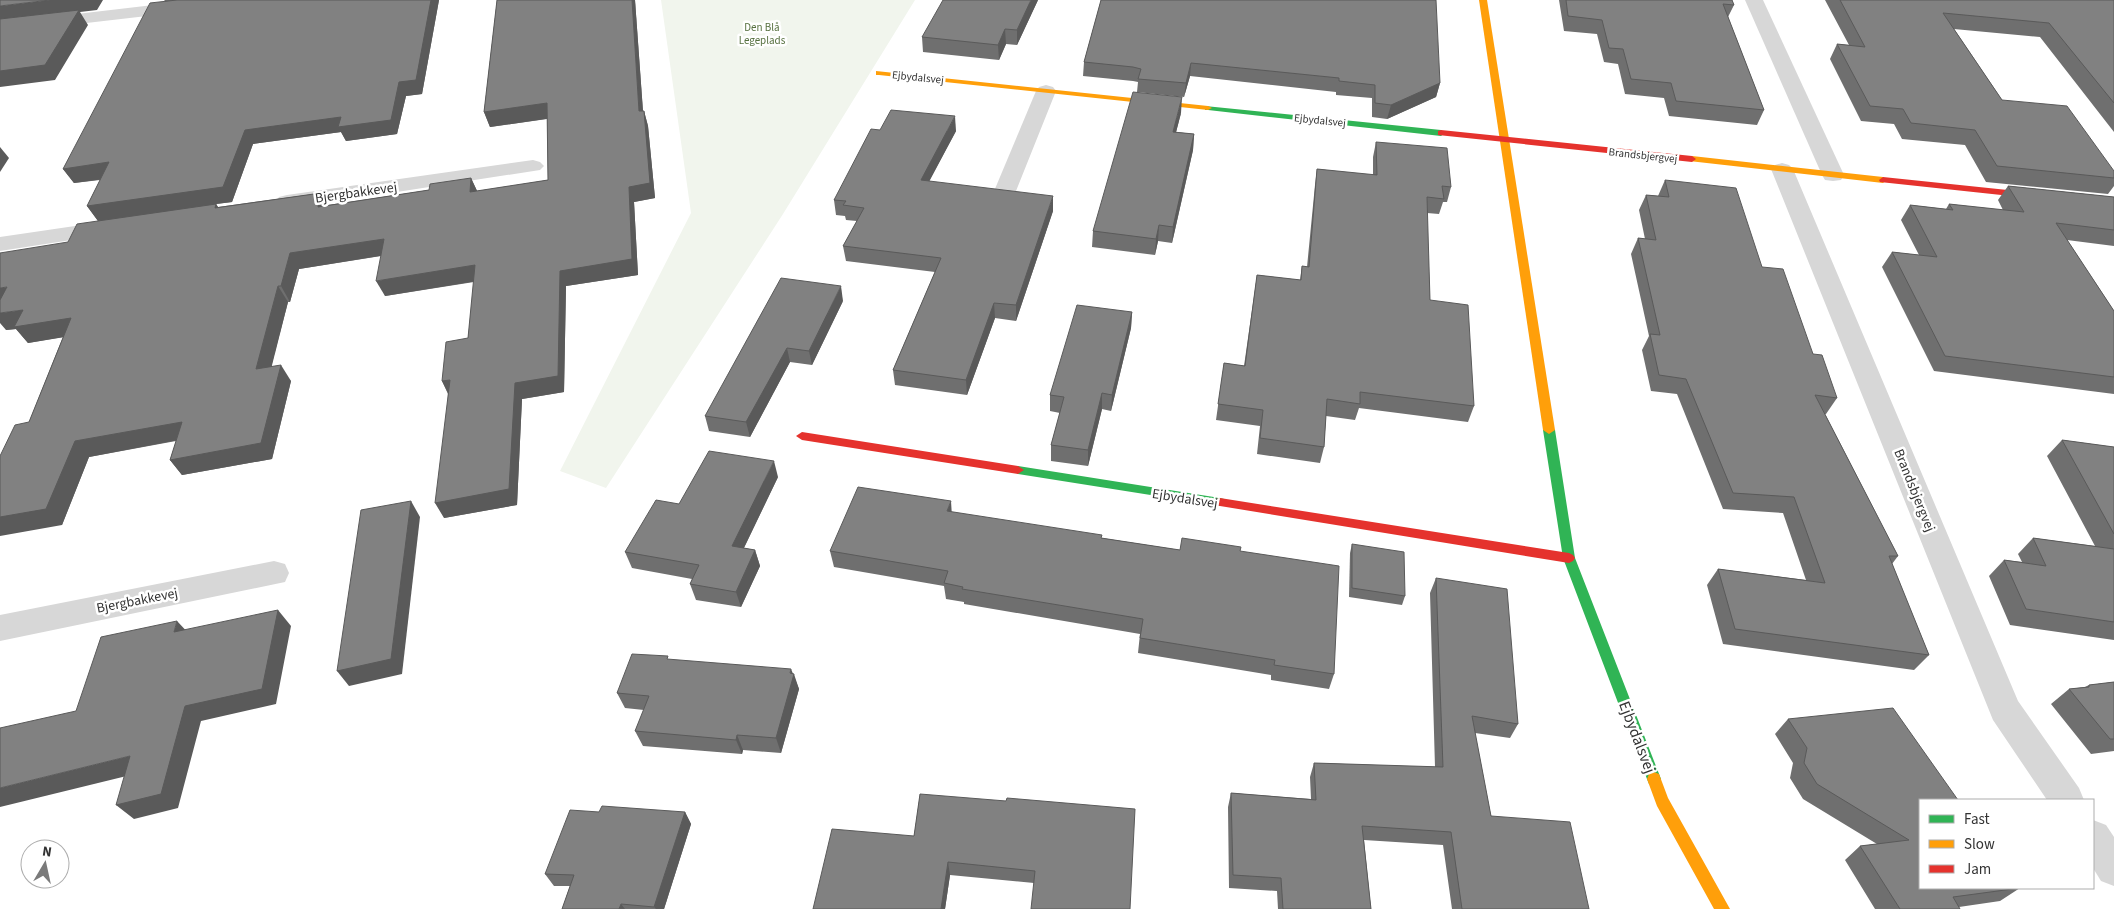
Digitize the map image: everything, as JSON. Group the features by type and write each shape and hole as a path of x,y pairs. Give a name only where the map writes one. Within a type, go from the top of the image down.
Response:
{"street":[{"path":"0,28 242,0"},
{"name":"Ejbydalsvej","path":"1483,0 1569,558 1662,801 1722,909"},
{"path":"1754,0 1833,174"},
{"name":"Ejbydalsvej","path":"879,73 1504,140"},
{"path":"1003,196 1046,91"},
{"name":"Brandsbjergvej","path":"1504,140 2114,204"},
{"name":"Bjergbakkevej","path":"267,205 533,166"},
{"name":"Brandsbjergvej","path":"1782,169 2005,710 2066,799"},
{"path":"0,244 128,225"},
{"name":"Ejbydalsvej","path":"802,436 1569,558"},
{"name":"Bjergbakkevej","path":"0,628 274,573"},
{"path":"2094,838 2114,868"}],"green space":[{"name":"Den Blå Legeplads","path":"661,0 915,0 783,214 606,488 560,471 691,213"}],"building":[{"path":"0,0 50,0 0,6"},
{"path":"177,0 431,0 416,80 399,82 391,120 338,127 341,117 245,130 223,187 87,206 109,162 63,169 150,3"},
{"path":"497,0 632,0 639,111 644,111 650,183 629,187 632,259 560,271 558,376 515,383 509,489 435,503 450,380 442,381 446,342 468,338 475,265 376,281 384,239 290,253 281,286 278,286 256,369 281,365 261,443 170,460 182,422 75,441 46,509 0,517 0,456 15,425 29,422 71,318 14,327 23,310 0,313 0,300 7,287 0,288 0,253 68,242 77,224 216,204 215,208 321,193 318,207 429,190 430,184 471,178 470,192 548,180 547,103 484,112"},
{"path":"943,0 1031,0 1017,30 1005,29 998,45 922,37"},
{"path":"1101,0 1436,0 1440,83 1391,105 1375,103 1375,85 1339,81 1339,78 1191,63 1186,83 1138,79 1141,69 1084,62"},
{"path":"1566,0 1732,0 1734,5 1723,4 1764,110 1676,101 1671,83 1631,79 1623,49 1609,48 1602,20 1568,16"},
{"path":"1840,0 2114,0 2114,103 2049,23 1943,13 2002,100 2067,106 2114,171 2114,178 1997,166 1975,130 1911,123 1903,109 1870,106 1837,44 1865,47"},
{"path":"79,10 45,65 0,71 0,19"},
{"path":"1133,92 1182,97 1173,132 1194,134 1173,227 1159,225 1156,239 1093,231"},
{"path":"891,110 955,116 921,180 1053,196 1016,305 994,303 966,380 893,370 941,258 843,246 864,208 843,205 846,201 834,200 871,129 880,130"},
{"path":"1376,142 1447,148 1451,187 1442,186 1444,199 1427,197 1430,300 1468,305 1474,406 1360,392 1360,404 1327,399 1324,447 1260,438 1263,410 1218,404 1224,363 1245,366 1257,275 1301,280 1302,266 1309,267 1317,169 1377,175"},
{"path":"1665,180 1736,188 1762,267 1783,269 1813,354 1822,355 1837,398 1815,395 1898,556 1889,556 1929,655 1735,629 1718,569 1825,583 1794,497 1733,493 1686,379 1659,375 1650,334 1660,335 1638,238 1656,240 1646,195 1669,197"},
{"path":"2008,186 2114,197 2114,230 2056,223 2114,311 2114,377 1945,356 1892,252 1937,257 1910,205 1953,210 1949,204 2024,212"},
{"path":"781,278 841,286 809,351 787,348 746,422 705,416"},
{"path":"1077,305 1132,312 1112,395 1102,393 1088,450 1051,445 1064,397 1050,395"},
{"path":"2062,440 2114,447 2114,534"},
{"path":"709,451 774,461 732,546 755,550 736,592 690,584 699,565 625,552 656,500 679,504"},
{"path":"858,487 951,501 947,511 1102,535 1101,538 1180,550 1182,538 1241,547 1240,551 1339,566 1334,674 1274,665 1275,660 1140,638 1143,619 962,589 963,587 944,583 948,571 830,551"},
{"path":"411,501 391,659 337,671 361,510"},
{"path":"2033,538 2114,549 2114,622 2026,609 2004,560 2046,566"},
{"path":"1352,544 1404,552 1405,596 1352,588"},
{"path":"1436,578 1507,589 1518,724 1472,716 1491,816 1570,822 1589,909 1462,909 1451,832 1362,826 1371,909 1283,909 1281,878 1233,875 1231,793 1316,800 1314,763 1443,767"},
{"path":"278,610 262,689 185,706 161,794 116,805 130,756 0,788 0,728 76,711 101,637 177,621 174,632"},
{"path":"632,654 668,656 667,659 791,669 790,673 794,674 776,738 737,735 736,740 635,731 649,696 617,693"},
{"path":"2114,682 2114,739 2110,739 2069,689"},
{"path":"1893,708 1957,799 1919,799 1919,889 2013,889 1953,897 1960,909 1900,909 1860,846 1909,840 1817,784 1804,763 1807,748 1788,719"},
{"path":"920,794 1006,801 1007,798 1135,809 1130,909 1031,909 1035,871 948,862 941,909 813,909 832,829 914,836"},
{"path":"602,806 685,812 654,907 621,904 619,909 562,909 574,875 545,874 570,810 599,812"}],"traffic: fast":[{"path":"1208,108 1441,133"},
{"path":"1549,430 1569,558 1654,779"},
{"path":"1018,470 1220,502"}],"traffic: slow":[{"path":"1483,0 1549,430"},
{"path":"879,73 1208,108"},
{"path":"1692,159 1883,180"},
{"path":"1654,779 1662,801 1722,909"}],"traffic: jam":[{"path":"1441,133 1692,159"},
{"path":"1883,180 2114,204"},
{"path":"802,436 1018,470"},
{"path":"1220,502 1569,558"}]}
